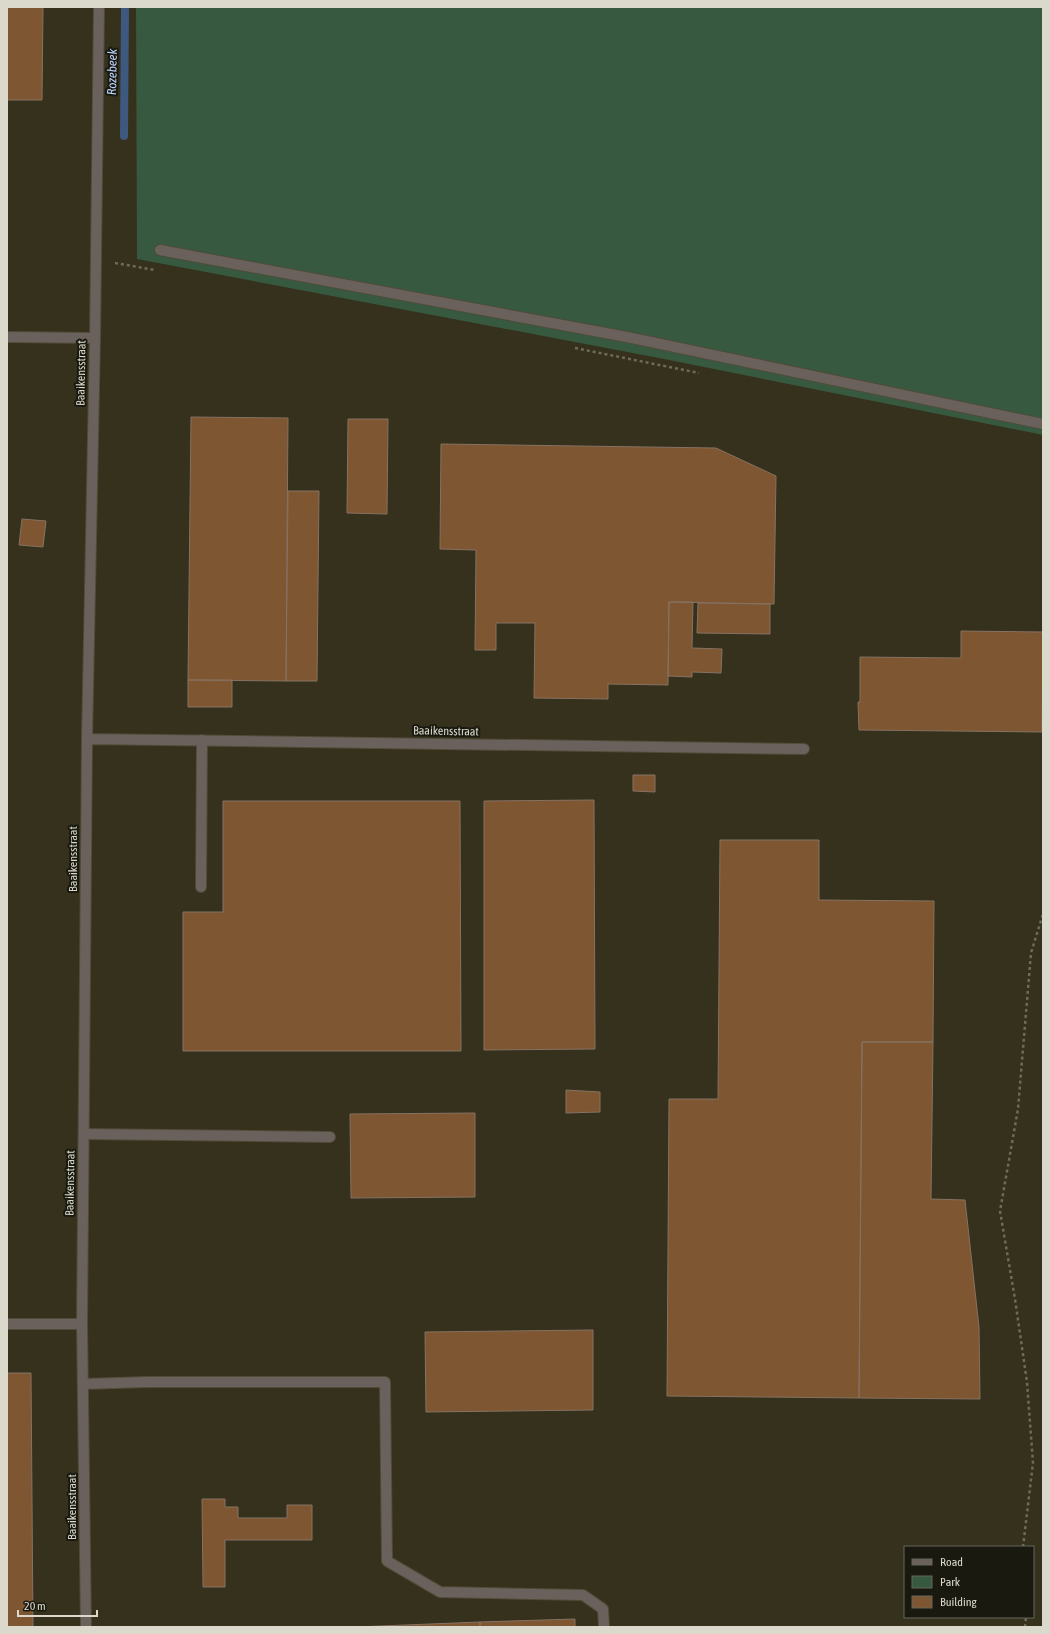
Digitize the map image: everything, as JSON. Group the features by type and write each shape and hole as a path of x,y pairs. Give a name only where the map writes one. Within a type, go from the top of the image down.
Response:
{"street":[{"name":"Baaikensstraat","path":"86,1627 84,1384 82,1324 87,739 95,338 99,7"},
{"path":"160,250 627,337 1043,424"},
{"path":"7,337 95,338"},
{"name":"Baaikensstraat","path":"87,739 804,749"},
{"path":"201,887 202,740"},
{"path":"84,1134 330,1137"},
{"path":"7,1324 82,1324"},
{"path":"84,1384 146,1382 385,1382 387,1560 440,1592 583,1595 603,1609 604,1627"}],"path":[{"path":"96,259 157,270"},
{"path":"574,348 703,374"},
{"path":"1024,1546 1033,1455 1026,1375 1000,1211 1018,1109 1031,953 1043,914"}],"green space":[{"path":"136,7 1043,7 1043,435 659,358 137,259"}],"building":[{"path":"7,7 43,7 42,100 7,100"},
{"path":"191,417 288,418 286,681 188,680"},
{"path":"348,419 388,419 387,514 347,513"},
{"path":"441,444 716,448 776,476 774,604 669,602 668,685 608,684 608,699 534,698 535,623 496,623 496,650 475,650 476,550 440,549"},
{"path":"288,491 319,491 317,681 286,681"},
{"path":"22,519 46,521 43,547 19,545"},
{"path":"669,602 693,602 692,648 722,649 721,673 692,672 692,677 668,676"},
{"path":"698,603 770,604 770,634 697,633"},
{"path":"961,631 1043,632 1042,732 859,730 858,702 860,702 860,657 961,658"},
{"path":"188,680 232,680 232,707 188,707"},
{"path":"633,775 655,775 655,792 633,791"},
{"path":"594,800 595,1049 484,1050 484,801"},
{"path":"223,801 460,801 461,1051 183,1051 183,912 223,912"},
{"path":"720,840 819,840 819,900 934,901 933,1042 862,1042 859,1398 667,1396 669,1099 718,1099"},
{"path":"862,1042 933,1042 931,1199 965,1200 979,1327 980,1399 859,1398"},
{"path":"566,1090 600,1092 600,1112 566,1113"},
{"path":"475,1113 475,1197 351,1198 350,1114"},
{"path":"593,1330 593,1410 426,1412 425,1332"},
{"path":"7,1373 31,1373 33,1627 7,1627"},
{"path":"202,1499 225,1499 225,1507 238,1507 238,1518 287,1518 287,1505 312,1505 312,1540 225,1540 225,1587 203,1587"},
{"path":"575,1619 575,1627 480,1627 480,1622"},
{"path":"480,1622 480,1627 355,1627"}],"waterway":[{"name":"Rozebeek","path":"124,136 125,7"}]}
